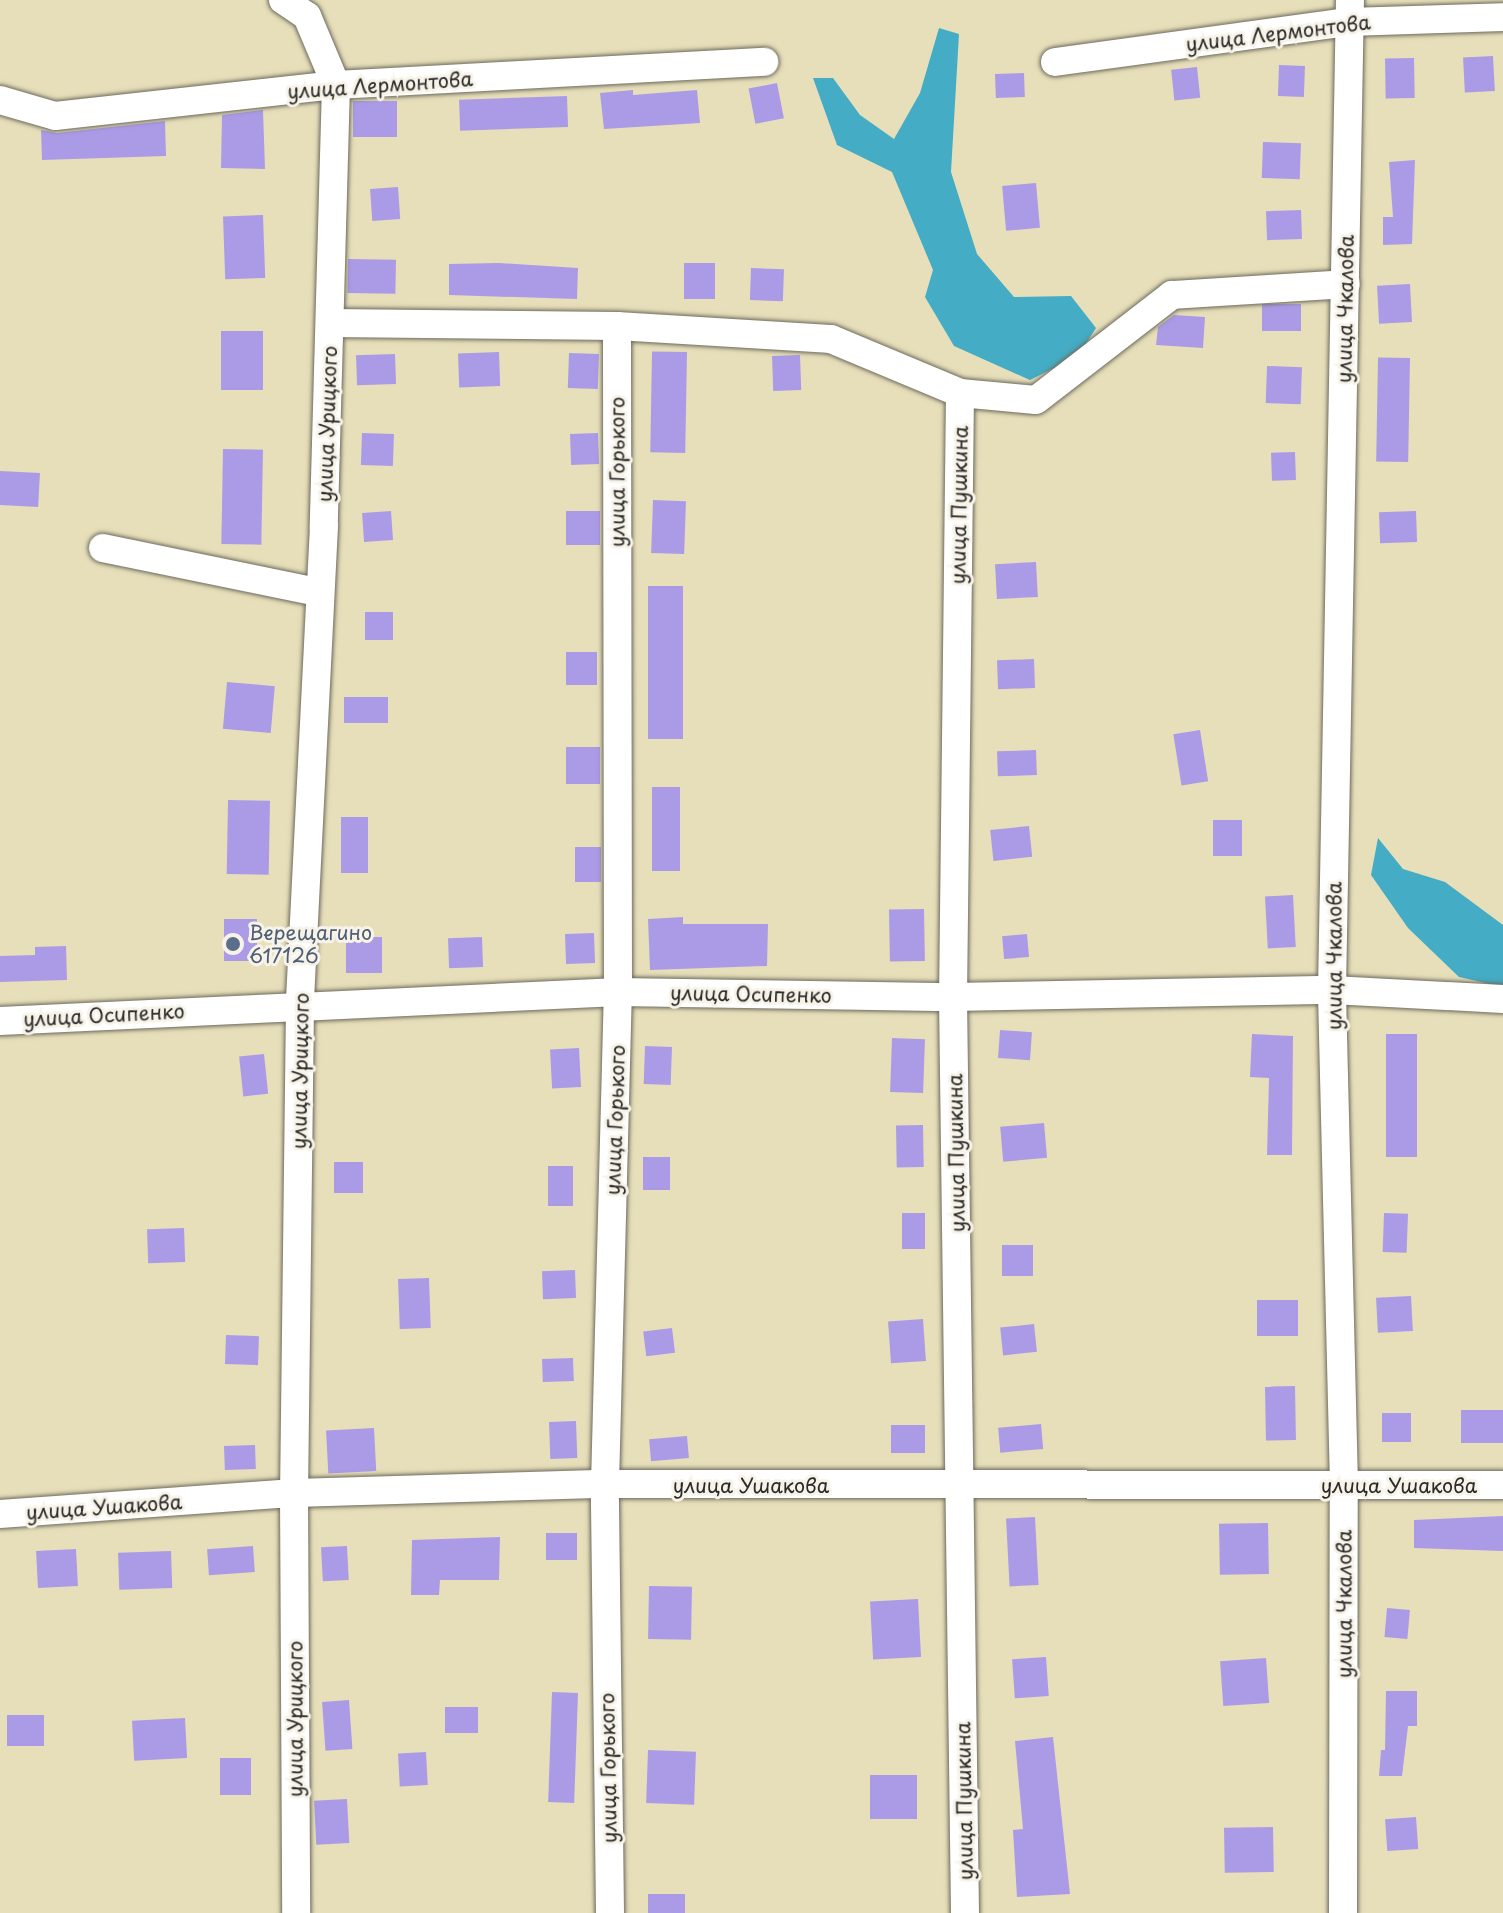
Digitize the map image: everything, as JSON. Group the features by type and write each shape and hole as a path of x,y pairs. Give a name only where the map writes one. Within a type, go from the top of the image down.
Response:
{"street":[{"path":"283,0 307,16 336,85"},
{"name":"улица Лермонтова","path":"1055,62 1349,11 1503,17"},
{"name":"улица Чкалова","path":"1343,1913 1344,1485 1332,990 1349,11"},
{"name":"улица Лермонтова","path":"0,100 55,116 336,85 764,62"},
{"name":"улица Урицкого","path":"296,1913 294,1493 300,1005 330,323 336,85"},
{"path":"330,323 617,326 831,339 960,393 1036,400 1172,295 1346,284"},
{"name":"улица Горького","path":"610,1913 605,1484 618,992 617,326"},
{"name":"улица Пушкина","path":"960,393 953,997 965,1913"},
{"path":"103,548 318,592"},
{"name":"улица Осипенко","path":"0,1021 618,992 953,997 1332,990 1503,999"},
{"name":"улица Ушакова","path":"0,1514 294,1493 605,1484 960,1487 1503,1485"}],"water":[{"path":"939,28 959,34 951,172 977,254 1014,297 1071,296 1096,328 1078,356 1030,380 954,346 925,297 933,270 892,172 837,145 813,78 833,78 860,115 894,139 920,93"},
{"path":"1378,838 1403,869 1445,882 1503,925 1503,987 1459,977 1408,928 1371,875"}],"building":[{"path":"1493,56 1495,91 1465,93 1463,58"},
{"path":"1414,58 1415,98 1386,99 1385,59"},
{"path":"1279,65 1305,66 1304,97 1278,96"},
{"path":"1197,67 1200,98 1174,101 1171,70"},
{"path":"1024,73 1025,97 996,98 995,74"},
{"path":"777,83 784,118 755,124 749,89"},
{"path":"633,90 633,95 697,90 700,123 604,129 600,93"},
{"path":"567,96 568,127 460,131 459,100"},
{"path":"353,101 397,101 397,137 353,137"},
{"path":"263,110 265,169 221,168 222,115"},
{"path":"165,121 166,156 42,160 41,130 57,133"},
{"path":"1263,142 1301,143 1300,179 1262,178"},
{"path":"1415,160 1412,244 1383,245 1383,217 1393,217 1389,162"},
{"path":"1036,183 1040,228 1006,231 1002,186"},
{"path":"398,187 400,219 372,221 370,189"},
{"path":"1301,210 1302,239 1267,240 1266,211"},
{"path":"263,215 265,278 225,279 223,216"},
{"path":"348,259 396,260 395,294 347,293"},
{"path":"499,263 578,268 577,299 449,295 449,264"},
{"path":"684,263 715,263 715,299 684,299"},
{"path":"751,268 784,269 783,301 750,300"},
{"path":"1410,284 1412,322 1379,324 1377,286"},
{"path":"1262,304 1301,304 1301,331 1262,331"},
{"path":"1174,315 1205,317 1203,348 1156,345 1158,327"},
{"path":"221,331 263,331 263,390 221,390"},
{"path":"652,351 687,352 685,453 650,452"},
{"path":"499,352 500,386 459,387 458,353"},
{"path":"569,353 599,354 598,389 568,388"},
{"path":"395,354 396,384 357,385 356,355"},
{"path":"800,355 801,390 773,391 772,356"},
{"path":"1378,357 1410,358 1408,462 1376,461"},
{"path":"1267,366 1302,367 1301,404 1266,403"},
{"path":"362,433 394,434 393,466 361,465"},
{"path":"598,433 599,464 571,465 570,434"},
{"path":"223,449 263,450 261,545 221,544"},
{"path":"1295,452 1296,480 1272,481 1271,453"},
{"path":"0,471 40,473 38,507 0,505"},
{"path":"653,500 686,501 684,554 651,553"},
{"path":"391,511 393,540 364,542 362,513"},
{"path":"566,511 600,511 600,545 566,545"},
{"path":"1416,511 1417,542 1380,543 1379,512"},
{"path":"1036,562 1038,597 997,599 995,564"},
{"path":"648,586 683,586 683,739 648,739"},
{"path":"365,612 393,612 393,640 365,640"},
{"path":"566,652 597,652 597,685 566,685"},
{"path":"1034,659 1035,688 998,689 997,660"},
{"path":"227,682 275,686 271,733 223,729"},
{"path":"344,697 388,697 388,723 344,723"},
{"path":"1200,730 1208,781 1181,786 1173,734"},
{"path":"566,747 600,747 600,784 566,784"},
{"path":"1036,750 1037,775 998,776 997,751"},
{"path":"652,787 680,787 680,871 652,871"},
{"path":"228,800 270,801 269,875 227,874"},
{"path":"341,817 368,817 368,873 341,873"},
{"path":"1213,820 1242,820 1242,856 1213,856"},
{"path":"1029,826 1032,857 993,861 990,830"},
{"path":"575,847 601,847 601,882 575,882"},
{"path":"1293,895 1296,947 1268,948 1265,896"},
{"path":"924,909 925,961 890,962 889,910"},
{"path":"683,917 683,924 768,924 767,966 650,970 648,919"},
{"path":"224,919 257,919 257,961 224,961"},
{"path":"594,933 595,963 566,964 565,934"},
{"path":"1027,934 1029,957 1004,959 1002,936"},
{"path":"346,937 382,937 382,973 346,973"},
{"path":"482,937 483,967 449,968 448,938"},
{"path":"66,946 67,980 0,982 0,956 35,955 35,947"},
{"path":"1000,1030 1032,1032 1030,1060 998,1058"},
{"path":"1252,1034 1293,1036 1292,1155 1267,1155 1269,1078 1250,1077"},
{"path":"1386,1034 1417,1034 1417,1157 1386,1157"},
{"path":"892,1038 925,1039 923,1093 890,1092"},
{"path":"645,1046 672,1047 671,1085 644,1084"},
{"path":"579,1048 581,1087 552,1088 550,1050"},
{"path":"264,1054 268,1094 243,1096 239,1057"},
{"path":"1044,1123 1047,1158 1003,1162 1000,1127"},
{"path":"896,1125 923,1125 924,1167 897,1167"},
{"path":"643,1157 670,1157 670,1190 643,1190"},
{"path":"334,1162 363,1162 363,1193 334,1193"},
{"path":"548,1166 573,1166 573,1206 548,1206"},
{"path":"902,1213 925,1213 925,1249 902,1249"},
{"path":"1384,1213 1408,1214 1407,1253 1383,1252"},
{"path":"184,1228 185,1262 148,1263 147,1229"},
{"path":"1002,1245 1033,1245 1033,1276 1002,1276"},
{"path":"575,1270 576,1298 543,1299 542,1271"},
{"path":"429,1278 431,1328 400,1329 398,1279"},
{"path":"1411,1296 1413,1331 1378,1333 1376,1298"},
{"path":"1257,1300 1298,1300 1298,1336 1257,1336"},
{"path":"923,1319 926,1361 891,1363 888,1321"},
{"path":"1034,1324 1037,1352 1003,1355 1000,1328"},
{"path":"672,1328 675,1353 646,1356 643,1332"},
{"path":"226,1335 259,1336 258,1365 225,1364"},
{"path":"573,1358 574,1381 543,1382 542,1359"},
{"path":"1295,1386 1296,1440 1266,1441 1265,1387"},
{"path":"1461,1410 1503,1410 1503,1443 1461,1443"},
{"path":"1382,1413 1411,1413 1411,1442 1382,1442"},
{"path":"576,1421 577,1458 550,1459 549,1422"},
{"path":"1041,1424 1043,1449 1000,1453 998,1428"},
{"path":"891,1425 925,1425 925,1453 891,1453"},
{"path":"374,1428 376,1471 328,1473 326,1431"},
{"path":"687,1436 689,1458 651,1461 649,1439"},
{"path":"255,1445 256,1469 225,1470 224,1446"},
{"path":"1503,1516 1503,1551 1414,1548 1414,1520"},
{"path":"1035,1517 1039,1585 1010,1586 1006,1519"},
{"path":"1268,1523 1269,1574 1220,1575 1219,1524"},
{"path":"546,1533 577,1533 577,1560 546,1560"},
{"path":"500,1537 499,1580 440,1580 439,1595 411,1595 412,1540"},
{"path":"253,1546 255,1572 209,1575 207,1549"},
{"path":"347,1546 349,1580 323,1581 321,1547"},
{"path":"76,1549 78,1586 38,1588 36,1551"},
{"path":"171,1551 172,1588 119,1590 118,1553"},
{"path":"649,1586 692,1587 691,1640 648,1639"},
{"path":"918,1599 921,1657 873,1659 870,1602"},
{"path":"1387,1608 1410,1610 1407,1639 1384,1637"},
{"path":"1046,1657 1049,1696 1015,1698 1012,1659"},
{"path":"1266,1658 1269,1703 1223,1706 1220,1661"},
{"path":"1386,1691 1417,1691 1417,1726 1408,1726 1402,1776 1379,1776 1381,1750 1385,1750"},
{"path":"552,1692 578,1693 574,1803 548,1802"},
{"path":"349,1700 352,1749 325,1751 322,1702"},
{"path":"445,1707 478,1707 478,1733 445,1733"},
{"path":"7,1715 44,1715 44,1746 7,1746"},
{"path":"185,1718 187,1758 134,1761 132,1721"},
{"path":"1053,1737 1070,1894 1017,1897 1013,1830 1023,1829 1015,1741"},
{"path":"648,1750 696,1752 694,1805 646,1803"},
{"path":"426,1752 428,1785 400,1786 398,1753"},
{"path":"220,1758 251,1758 251,1795 220,1795"},
{"path":"870,1775 917,1775 917,1819 870,1819"},
{"path":"347,1799 349,1843 316,1845 314,1801"},
{"path":"1416,1817 1418,1849 1387,1851 1385,1819"},
{"path":"1273,1827 1274,1872 1225,1873 1224,1828"},
{"path":"648,1894 685,1894 685,1913 648,1913"}],"place":[{"name":"Верещагино 617126","path":"233,944"}]}
